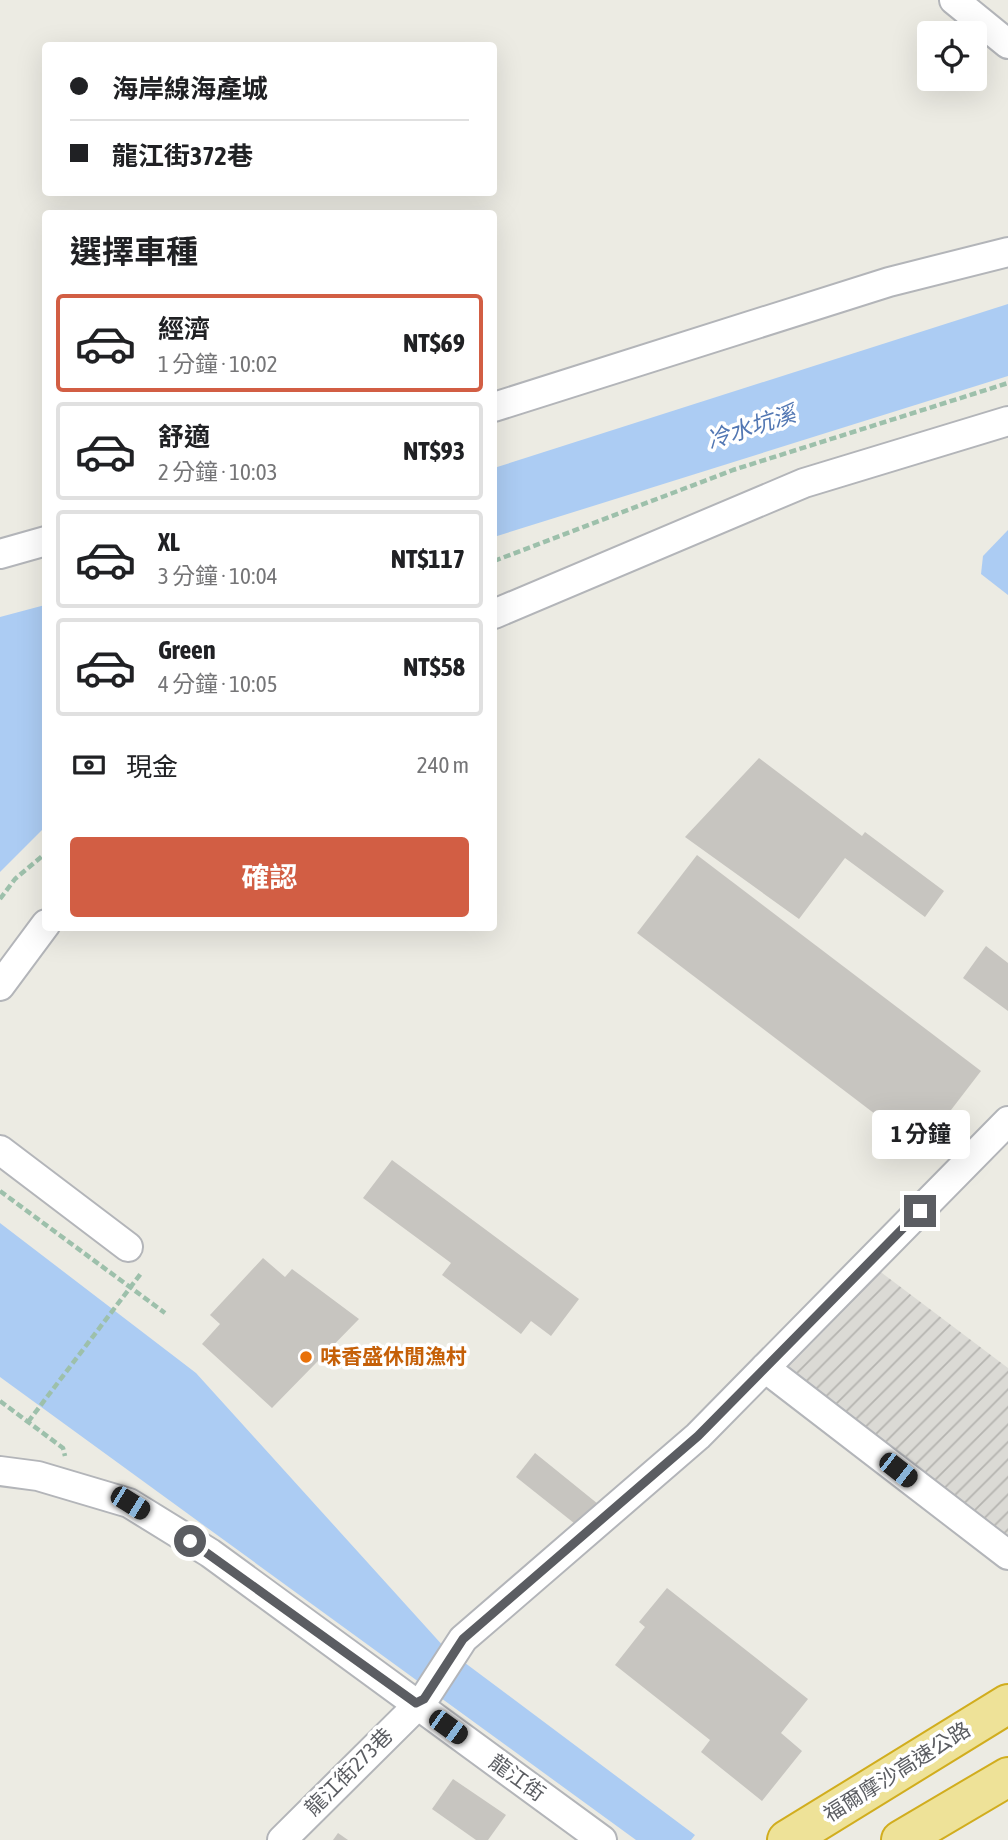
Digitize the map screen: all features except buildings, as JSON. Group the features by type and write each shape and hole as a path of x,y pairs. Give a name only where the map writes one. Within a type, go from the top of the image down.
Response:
{"highway":[{"name":"福爾摩沙高速公路","path":"787,1840 1008,1704"},
{"path":"901,1840 1008,1777"}],"street":[{"path":"954,0 1008,44"},
{"path":"497,406 889,282 1008,252"},
{"path":"497,613 804,483 1008,421"},
{"path":"0,554 42,542"},
{"path":"0,986 42,929"},
{"name":"龍江街273巷","path":"282,1840 420,1701 463,1639 698,1436 1008,1121"},
{"path":"0,1150 128,1247"},
{"path":"765,1368 1008,1555"},
{"name":"龍江街","path":"0,1471 38,1476 130,1503 198,1546 420,1701 602,1840"}],"path":[{"path":"497,561 733,470 1008,383"},
{"path":"0,899 15,880 42,856"},
{"path":"0,1191 164,1313"},
{"path":"28,1422 128,1287"},
{"path":"0,1401 63,1448 74,1486"}],"shaded area":[{"path":"878,1270 1008,1368 1008,1543 783,1369"}],"water":[{"name":"冷水坑溪","path":"1008,304 1008,376 497,536 497,467"},
{"path":"1008,530 1008,595 981,574 983,556"},
{"path":"42,606 42,830 0,872 0,617"},
{"path":"0,1223 196,1373 445,1648 695,1835 691,1840 636,1840 0,1377"}],"place":[{"name":"味香盛休閒漁村","path":"306,1357"}],"route":[{"path":"190,1541 416,1703 424,1699 463,1639 698,1436 920,1211"}]}
